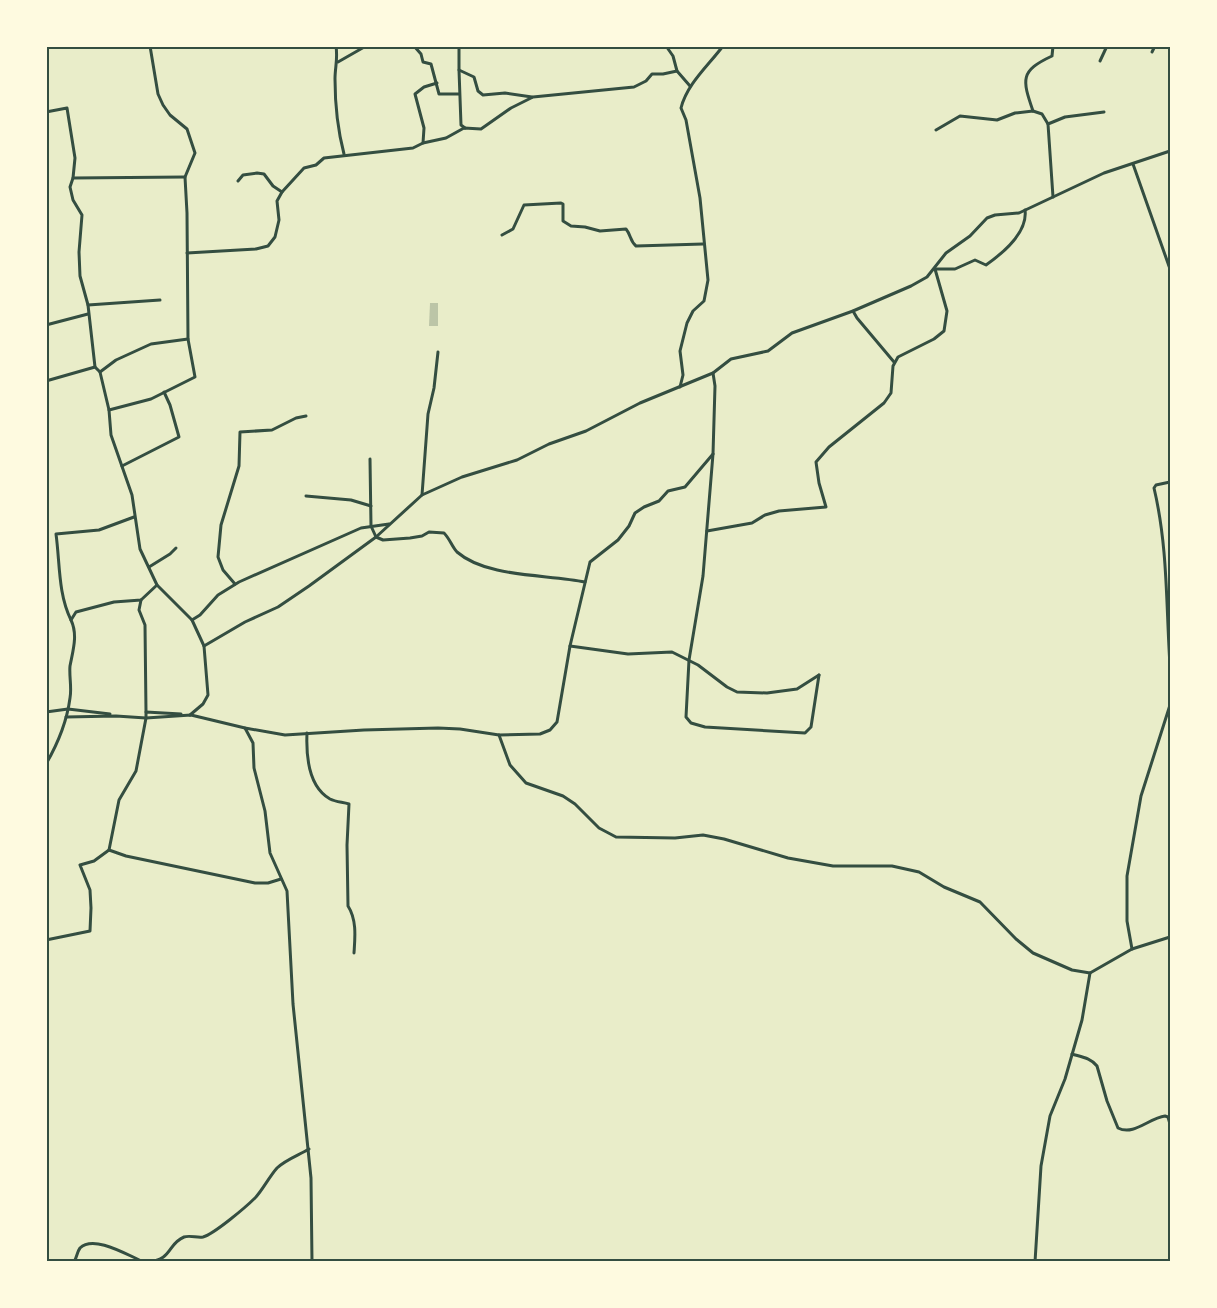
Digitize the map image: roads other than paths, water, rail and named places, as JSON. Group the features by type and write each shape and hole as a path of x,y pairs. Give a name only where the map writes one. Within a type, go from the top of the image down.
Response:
{"street":[{"path":"336,46 338,62 335,76 336,94 344,154"},
{"path":"338,62 366,46"},
{"path":"414,46 421,54 423,62 431,64 439,94 459,94"},
{"path":"459,46 461,126 465,128"},
{"path":"666,46 673,56 677,71 690,86"},
{"path":"680,387 683,375 680,351 687,323 693,311 704,301 708,280 700,198 686,120 681,108 690,86 723,46"},
{"path":"1033,111 1027,90 1026,75 1030,68 1052,56 1053,46"},
{"path":"1100,61 1107,46"},
{"path":"1152,52 1155,46"},
{"path":"109,410 151,399 195,377 188,339 185,177 194,159 194,150 187,129 170,115 158,94 151,47"},
{"path":"459,70 474,77 478,92 483,95 505,93 533,97 634,87 646,81 652,74 677,71"},
{"path":"423,143 424,128 415,94 424,87 437,83"},
{"path":"187,253 256,249 268,246 275,237 279,220 277,201 282,192 304,168 316,165 324,158 413,148 423,143 446,138 465,128 481,129 511,108 533,97"},
{"path":"46,112 67,108 75,158 70,187 73,200 82,215 78,252 80,276 88,304 95,367 100,372 109,410 111,435 132,495 140,549 157,585 192,620 204,646 208,695 203,704 191,715 146,718 66,717"},
{"path":"936,130 960,116 998,120 1015,113 1033,111 1042,114 1048,124 1053,197"},
{"path":"1048,124 1065,117 1104,112"},
{"path":"204,646 244,622 278,607 376,537 422,495 431,490 462,477 517,460 549,444 586,431 640,403 713,373 731,359 768,351 792,333 853,311 911,286 927,277 946,253 995,215 1019,213 1104,173 1170,151"},
{"path":"1133,163 1162,241 1170,270"},
{"path":"238,181 243,175 264,174 273,186 282,192"},
{"path":"73,178 185,177"},
{"path":"502,235 513,229 524,206 561,203 563,204 564,221 571,226 610,232 626,230 631,242 636,246 704,244"},
{"path":"935,269 955,269 975,261 986,265 1002,254 1025,226 1026,210"},
{"path":"707,531 752,523 765,515 779,511 826,507 816,462 830,447 884,403 891,393 894,362 898,357 934,339 944,331 947,311 935,269"},
{"path":"88,304 160,300"},
{"path":"853,311 894,362"},
{"path":"46,325 89,314"},
{"path":"100,372 116,360 151,344 188,339"},
{"path":"422,495 428,414 438,352"},
{"path":"46,381 95,367"},
{"path":"570,646 628,654 672,652 689,660 737,692 767,693 797,689 819,675 811,727 805,733 705,728 691,723 686,717 689,660 703,576 707,531 713,454 715,386 713,373"},
{"path":"122,466 178,437 170,405 164,392"},
{"path":"235,584 223,570 218,557 221,525 239,466 240,432 272,430 296,418 306,416"},
{"path":"146,712 191,715 285,735 438,728 499,735 540,734 550,730 557,722 570,646 590,562 618,540 629,526 635,513 659,501 668,491 685,487 713,454"},
{"path":"370,459 371,526 376,537 383,540 422,536 429,532 444,532 451,539 455,550 481,564 585,582"},
{"path":"1170,482 1156,485 1154,488 1169,598 1170,665"},
{"path":"306,496 351,500 370,506"},
{"path":"46,764 59,737 68,709 71,696 70,667 75,646 74,625 66,608 61,587 56,534 99,530 135,516"},
{"path":"192,620 201,615 218,595 235,584 361,528 390,524"},
{"path":"149,567 170,555 176,548"},
{"path":"46,940 90,931 90,890 80,865 94,861 109,850 119,801 136,771 146,718 145,625 139,610 141,600 157,585"},
{"path":"71,620 76,612 114,602 141,600"},
{"path":"1132,949 1127,921 1127,876 1141,796 1170,705"},
{"path":"46,712 68,709 146,718"},
{"path":"245,728 253,743 254,768 265,811 270,853 287,891 293,1004 309,1149 312,1262"},
{"path":"307,733 310,766 317,789 329,798 349,804 348,906 353,913 354,920 354,953"},
{"path":"499,735 510,765 526,783 563,796 575,804 599,828 616,837 675,838 703,835 788,858 833,866 892,866 919,872 980,902 1033,953 1072,970 1090,973 1132,949 1170,937"},
{"path":"109,850 126,856 255,883 268,883 281,879"},
{"path":"1035,1262 1041,1166 1050,1116 1082,1020 1090,973"},
{"path":"1072,1054 1087,1058 1097,1066 1118,1128 1124,1131 1134,1129 1165,1116 1170,1124"},
{"path":"74,1262 82,1246 90,1244 107,1245 145,1262 158,1261 185,1237 203,1237 226,1222 257,1197 261,1188 279,1166 309,1149"}]}
